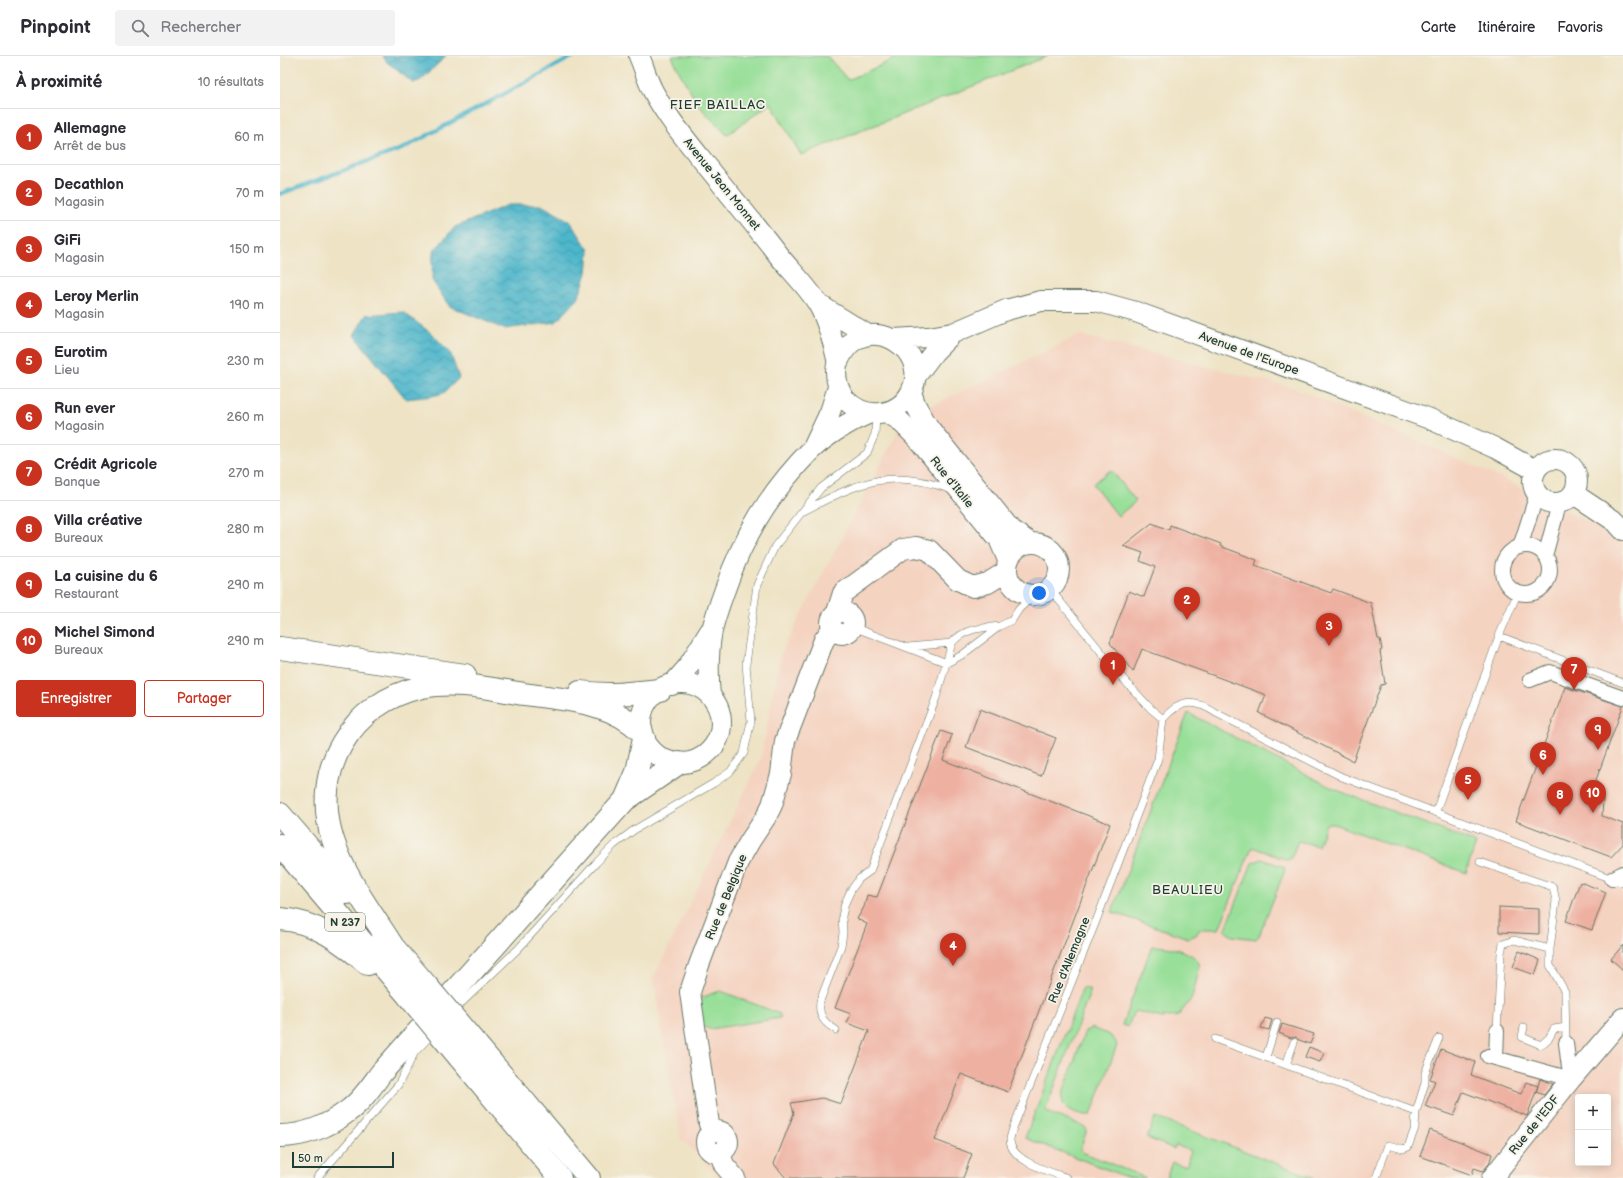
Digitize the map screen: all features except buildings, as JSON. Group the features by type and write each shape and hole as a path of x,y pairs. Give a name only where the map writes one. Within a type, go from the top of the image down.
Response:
{"highway":[{"path":"280,648 591,693 624,693 666,687"},
{"path":"392,945 342,863 332,840 326,812 328,782 333,759 344,739 361,718 382,702 401,693 424,687 468,686 584,703 600,707 626,718 643,735 637,772 625,800"},
{"path":"280,1136 292,1136 324,1126 349,1111 382,1072 625,800 679,763"},
{"name":"N 237","path":"280,814 392,945 418,992"},
{"name":"N 237","path":"280,845 418,992 467,1051 560,1178"},
{"path":"280,919 295,920 326,933 418,992"},
{"name":"N 237","path":"467,1051 589,1178"},
{"path":"280,1122 290,1122 318,1113 343,1099 382,1072"}],"street":[{"name":"Avenue Jean Monnet","path":"639,56 653,90 674,122 713,174 818,304 832,339 838,362"},
{"name":"Avenue de l'Europe","path":"894,339 928,337 953,333 1006,310 1041,301 1096,301 1136,312 1430,419 1496,448 1536,470"},
{"name":"Avenue Jean Monnet","path":"818,304 868,335"},
{"name":"Avenue de l'Europe","path":"913,384 934,352 953,333"},
{"path":"666,687 686,684 699,688 710,696 717,706 721,717 721,729 718,740 711,750 702,758 691,762 679,763 665,760 652,751 643,735 642,720 645,708 651,697 666,687 687,668 712,627 731,571 743,543 755,521 782,484 812,449 846,424 896,408 905,401 913,384 913,361 906,348 894,339 877,334 868,335 855,340 844,350 836,370 838,387 845,400 856,409 877,413"},
{"name":"Rue d'Italie","path":"913,384 916,406 929,428 1011,530 1029,542"},
{"path":"812,449 830,412 838,387"},
{"name":"Rue d'Italie","path":"877,413 899,420 908,428 1000,540 1007,565"},
{"path":"1545,556 1567,499 1577,487 1578,478 1576,471 1565,461 1556,459 1548,460 1540,464 1536,470 1533,482 1537,494 1547,502 1567,499 1616,522 1623,530"},
{"path":"1520,546 1537,494"},
{"path":"1029,542 1044,544 1050,548 1058,561 1058,577 1042,592 1024,593 1015,588 1009,580 1007,565 1016,548 1029,542"},
{"path":"1520,546 1534,548 1545,556 1550,570 1545,584 1539,589 1532,593 1525,594 1518,592 1506,584 1502,571 1505,558 1514,549 1520,546"},
{"name":"Rue de Belgique","path":"735,1178 724,1165 720,1153 727,1148 728,1140 722,1132 713,1132 709,1124 690,992 699,964 738,862 772,805 781,774 785,741 824,640 835,621 843,593 903,549 916,547 929,550 958,580 973,587 988,583 1007,565"},
{"path":"835,621 845,611 852,616 854,623 853,627"},
{"path":"710,696 708,670 712,627"},
{"path":"1530,680 1550,672 1623,698"},
{"name":"Rue de l'EDF","path":"1492,1178 1571,1079 1623,1018"},
{"path":"1497,1031 1492,1057 1571,1079 1566,1043"}],"lane":[{"path":"317,1178 398,1085 415,1052 466,997 518,949 614,845 634,830 696,795 730,772 744,753 751,721 746,664 757,585 775,546 821,488 867,453 875,434 877,413"},
{"path":"802,512 842,491 869,482 900,478 931,483 963,494"},
{"path":"853,627 947,663 962,655 1000,626 1012,620 1019,609 1042,592 1151,709 1164,719 1170,710 1194,702 1205,706 1342,777 1619,878"},
{"path":"1436,811 1499,636 1518,592"},
{"path":"836,1030 825,1024 819,1006 841,946 843,933 842,916 845,903 851,890 859,879 870,871 936,698 952,642 955,638 966,631 1000,626"},
{"path":"1499,636 1623,683"},
{"path":"906,648 952,642"},
{"name":"Rue d'Allemagne","path":"1066,1178 1029,1164 1019,1157 1012,1149 1010,1140 1013,1128 1095,924 1158,759 1164,719"},
{"path":"1480,862 1553,888 1556,901 1550,949 1550,965 1565,992 1566,1043"},
{"path":"1497,1031 1501,952 1503,944 1514,940 1550,949"},
{"path":"1266,1057 1278,1022"},
{"path":"1524,1027 1522,1038 1541,1045 1549,1038 1554,1029 1566,1027"},
{"path":"1376,1178 1388,1145 1403,1149 1408,1147 1415,1128 1416,1112 1426,1083 1425,1073 1439,1038"},
{"path":"1216,1039 1416,1112"},
{"path":"1286,1065 1294,1042"}],"shaded area":[{"path":"1080,335 1297,389 1506,480 1623,540 1623,1178 720,1178 681,1139 653,979 761,758 781,653 905,418"}],"green space":[{"path":"672,56 827,56 848,80 901,56 1048,56 801,155 771,103 727,135 698,105"},
{"path":"1111,470 1136,501 1118,516 1093,484"},
{"path":"1188,713 1334,789 1476,843 1466,873 1334,824 1326,824 1318,846 1298,841 1290,860 1252,847 1219,929 1200,929 1196,935 1188,938 1112,912"},
{"path":"1262,859 1284,867 1285,870 1259,936 1256,939 1232,936 1225,931 1252,863"},
{"path":"1152,946 1180,950 1193,956 1197,961 1200,966 1192,998 1178,1016 1162,1018 1136,1011 1133,1013 1128,1027 1122,1025"},
{"path":"1083,987 1091,990 1046,1109 1047,1112 1085,1127 1087,1130 1080,1149 1082,1152 1146,1178 1129,1178 1025,1138"},
{"path":"721,991 780,1014 780,1018 710,1029 703,1027 700,1013 700,1003 707,996"},
{"path":"1092,1028 1113,1038 1117,1045 1091,1115 1088,1115 1071,1111 1066,1108 1062,1096 1085,1031"},
{"path":"1155,1117 1315,1178 1166,1178 1172,1162 1184,1166 1187,1165 1190,1151 1176,1145 1174,1149 1147,1138"}],"water":[{"path":"383,56 446,56 421,80 413,83 387,62"},
{"path":"508,205 541,205 570,221 589,250 587,273 578,299 556,322 504,329 449,306 432,280 433,252 455,227"},
{"path":"403,312 432,334 450,352 459,378 444,393 406,399 354,335 366,315"}],"waterway":[{"path":"280,194 404,148 574,56"}],"place":[{"name":"Decathlon","path":"1187,620"},
{"name":"GiFi","path":"1329,646"},
{"name":"Allemagne","path":"1113,685"},
{"name":"Crédit Agricole","path":"1574,690"},
{"name":"La cuisine du 6","path":"1598,750"},
{"name":"Run ever","path":"1543,775"},
{"name":"Eurotim","path":"1468,800"},
{"name":"Michel Simond","path":"1593,813"},
{"name":"Villa créative","path":"1560,815"},
{"name":"Leroy Merlin","path":"953,966"}],"district":[{"name":"FIEF BAILLAC","path":"718,104"},
{"name":"BEAULIEU","path":"1188,889"}]}
